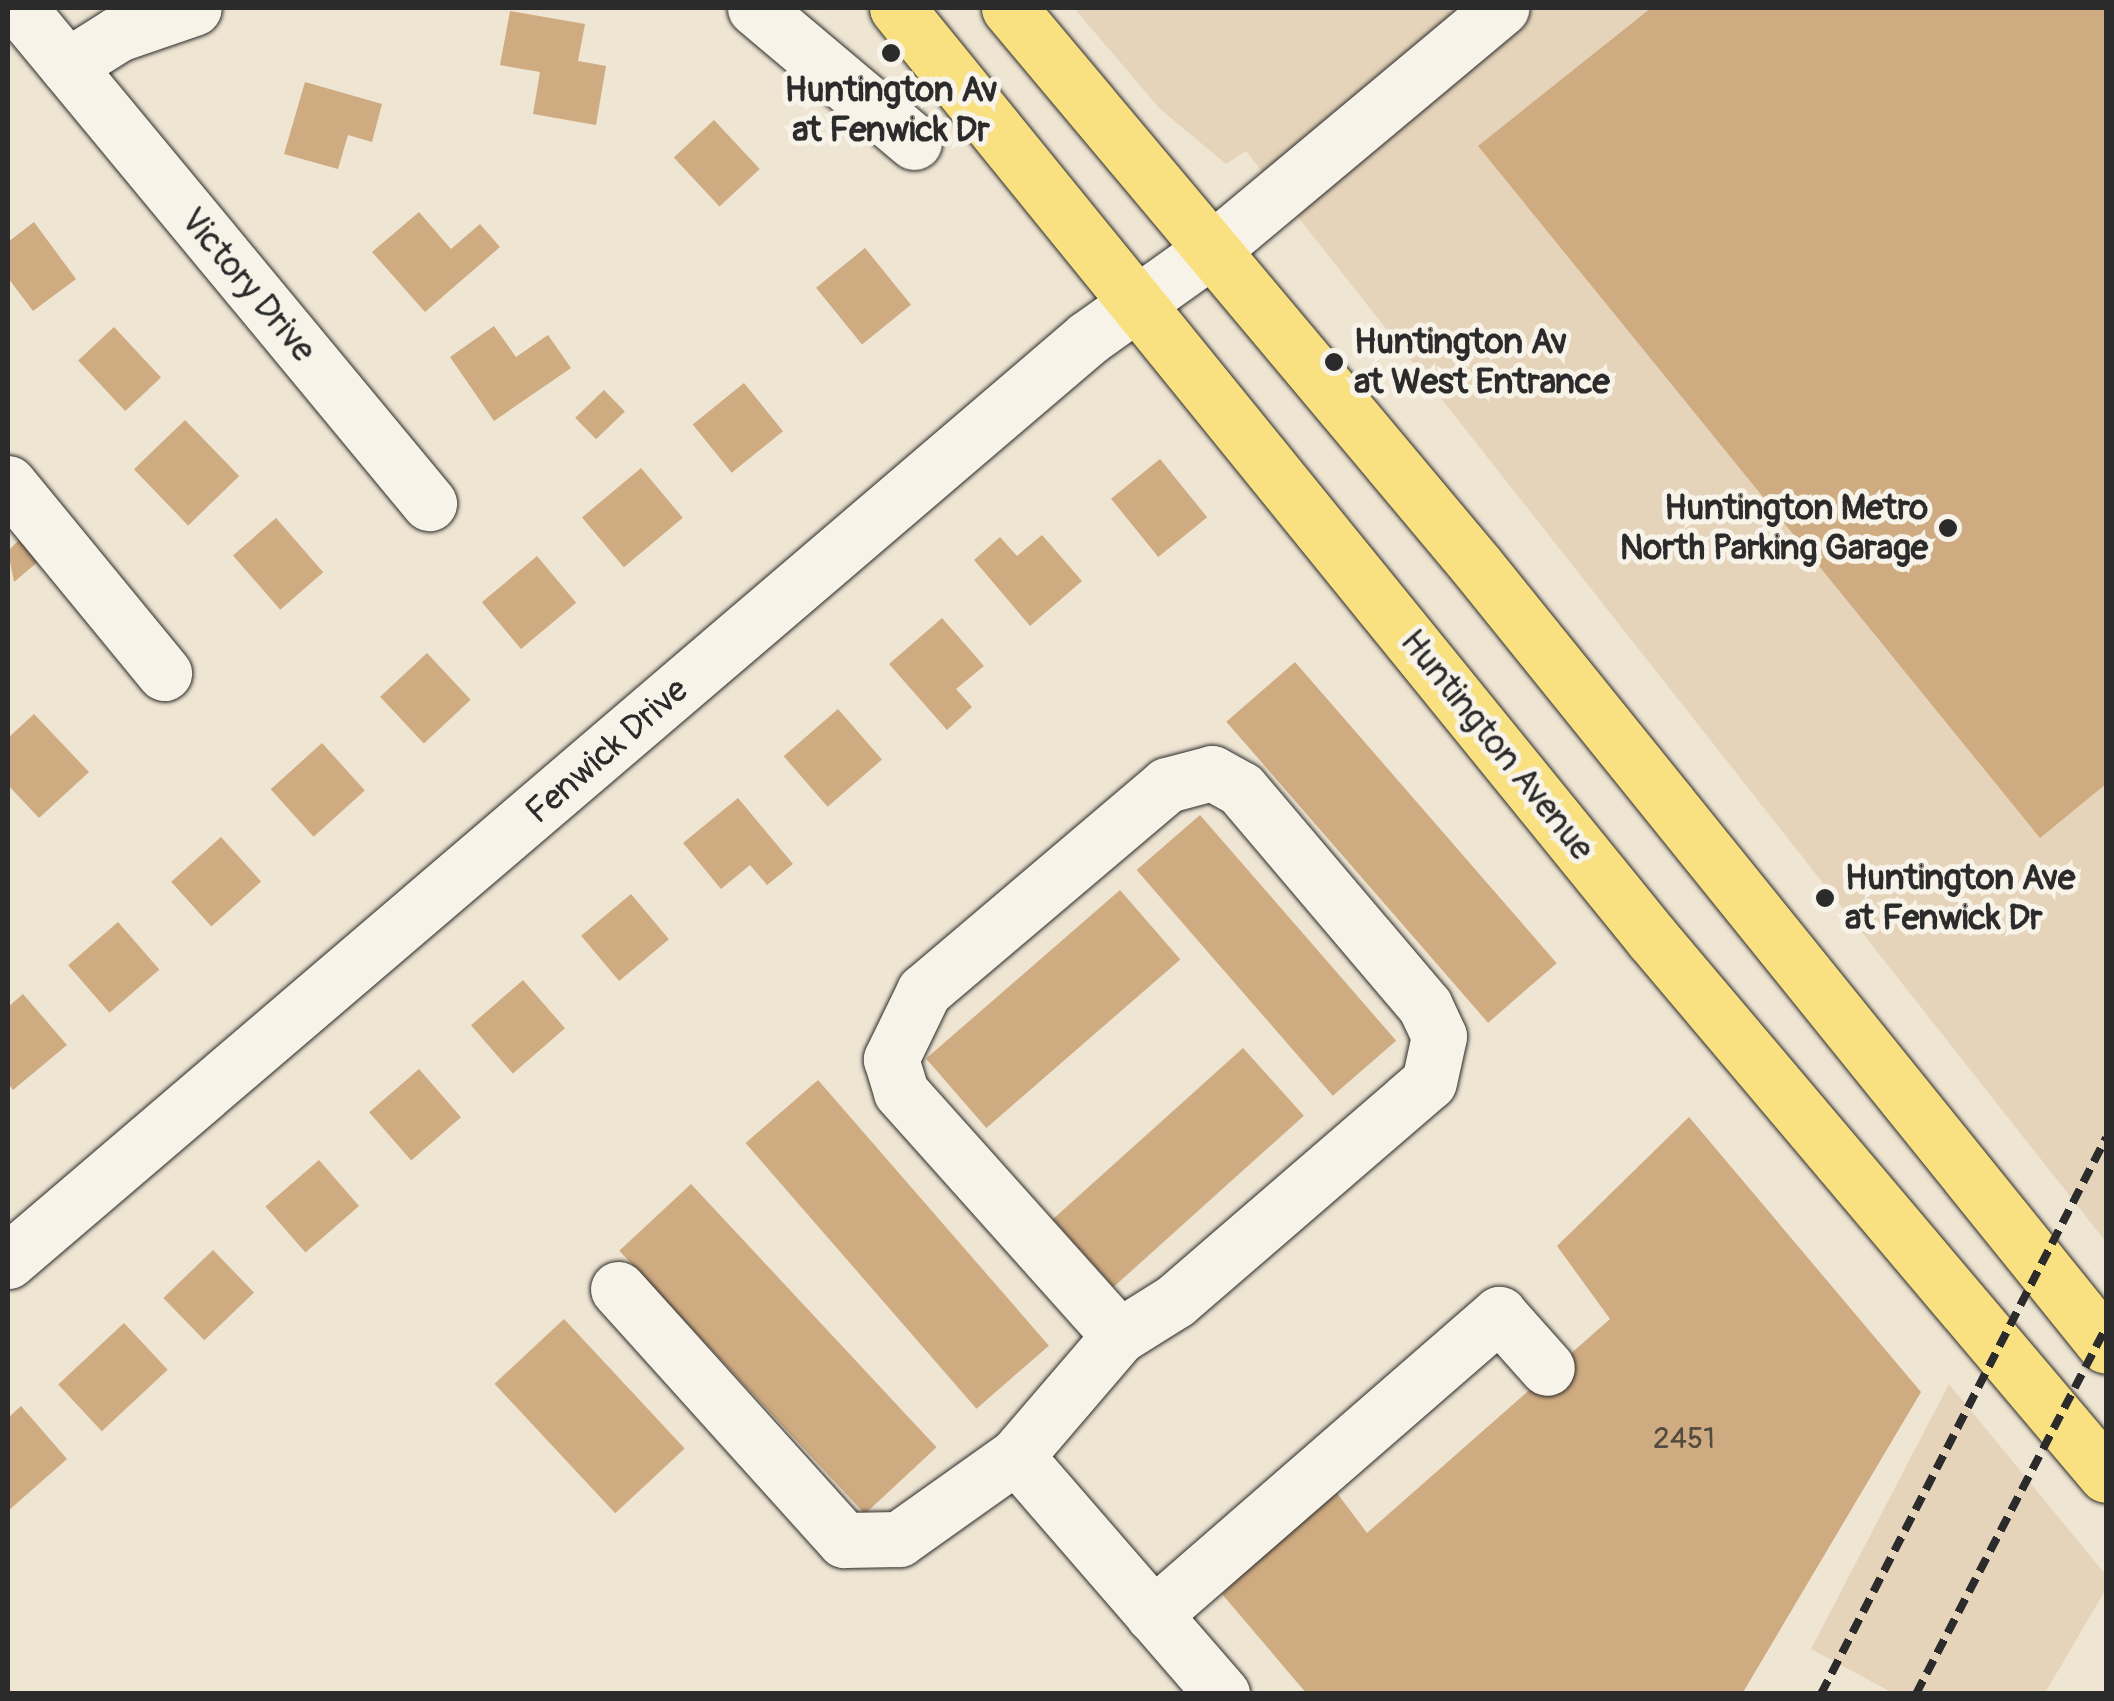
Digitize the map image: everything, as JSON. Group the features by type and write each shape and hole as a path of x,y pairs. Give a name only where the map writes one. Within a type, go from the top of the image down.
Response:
{"main road":[{"name":"Huntington Avenue","path":"897,8 1141,300 1652,938 2106,1475"},
{"path":"1009,8 1212,249 2106,1346"}],"street":[{"name":"Victory Drive","path":"19,8 429,503"},
{"path":"67,66 118,34 194,8"},
{"path":"755,8 914,142"},
{"name":"Fenwick Drive","path":"8,1261 1088,338 1212,249 1501,8"},
{"path":"8,483 164,674"},
{"path":"618,1288 844,1540 899,1538 1016,1456 1119,1336 1175,1301 1429,1082 1440,1036 1424,1006 1240,789 1212,773 1167,785 924,991 890,1059 902,1092 1119,1336"},
{"path":"1154,1615 1499,1314 1546,1368"},
{"path":"1016,1456 1222,1694"}],"shaded area":[{"path":"1074,8 2106,8 2106,1242 1246,151 1226,164 1160,109"},
{"path":"1949,1384 2106,1575 2106,1589 2045,1693 1893,1693 1811,1649"}],"building":[{"name":"Huntington Metro North Parking Garage","path":"1651,8 2106,8 2106,784 2040,838 1478,146"},
{"path":"510,11 585,24 578,61 606,66 596,125 533,114 540,72 500,65"},
{"path":"305,82 382,104 372,142 348,135 338,169 284,154"},
{"path":"714,120 760,169 719,207 674,158"},
{"path":"419,212 451,249 480,224 500,247 425,312 372,252"},
{"path":"34,222 76,279 33,311 8,278 8,242"},
{"path":"865,248 911,305 862,344 816,288"},
{"path":"494,326 516,357 548,335 571,368 494,421 450,357"},
{"path":"114,327 161,377 125,411 78,360"},
{"path":"744,383 783,431 732,473 693,425"},
{"path":"604,390 625,412 596,439 575,418"},
{"path":"185,420 239,476 188,525 134,469"},
{"path":"1160,459 1207,517 1158,557 1111,499"},
{"path":"641,468 683,518 624,567 582,517"},
{"path":"276,518 323,572 280,610 233,555"},
{"path":"1042,535 1082,581 1030,626 974,560 1000,537 1017,556"},
{"path":"21,538 40,560 14,582 8,551"},
{"path":"537,556 576,603 521,649 482,602"},
{"path":"942,618 984,666 956,689 972,707 947,730 889,664"},
{"path":"427,653 471,700 424,743 380,697"},
{"path":"1295,662 1557,963 1488,1023 1226,722"},
{"path":"838,709 882,760 828,807 784,756"},
{"path":"34,714 89,772 39,818 8,785 8,738"},
{"path":"322,743 365,791 314,837 271,789"},
{"path":"738,798 793,864 767,885 750,865 721,889 683,843"},
{"path":"1200,815 1396,1041 1333,1096 1137,870"},
{"path":"221,837 261,882 211,926 171,882"},
{"path":"1120,890 1180,959 986,1128 926,1059"},
{"path":"631,894 669,939 619,981 581,936"},
{"path":"118,922 159,970 110,1013 68,965"},
{"path":"523,980 565,1028 513,1074 471,1025"},
{"path":"23,994 67,1045 13,1090 8,1083 8,1007"},
{"path":"1243,1048 1304,1116 1114,1287 1053,1219"},
{"path":"419,1069 461,1117 411,1161 369,1112"},
{"path":"818,1080 1049,1346 976,1409 746,1143"},
{"path":"1689,1117 1921,1392 1742,1694 1307,1694 1222,1594 1331,1485 1367,1533 1610,1319 1557,1246"},
{"path":"319,1160 359,1206 305,1253 265,1207"},
{"path":"691,1184 937,1447 865,1514 619,1251"},
{"path":"213,1250 254,1292 204,1340 163,1298"},
{"path":"564,1319 685,1448 615,1513 495,1384"},
{"path":"124,1323 168,1370 102,1431 58,1384"},
{"path":"21,1406 67,1459 8,1511 8,1418"}],"railway":[{"path":"1821,1694 2106,1138"},
{"path":"1916,1694 2106,1327"}],"place":[{"name":"Huntington Av at Fenwick Dr","path":"891,53"},
{"name":"Huntington Av at West Entrance","path":"1334,362"},
{"name":"Huntington Metro North Parking Garage","path":"1948,528"},
{"name":"Huntington Ave at Fenwick Dr","path":"1825,898"}]}
